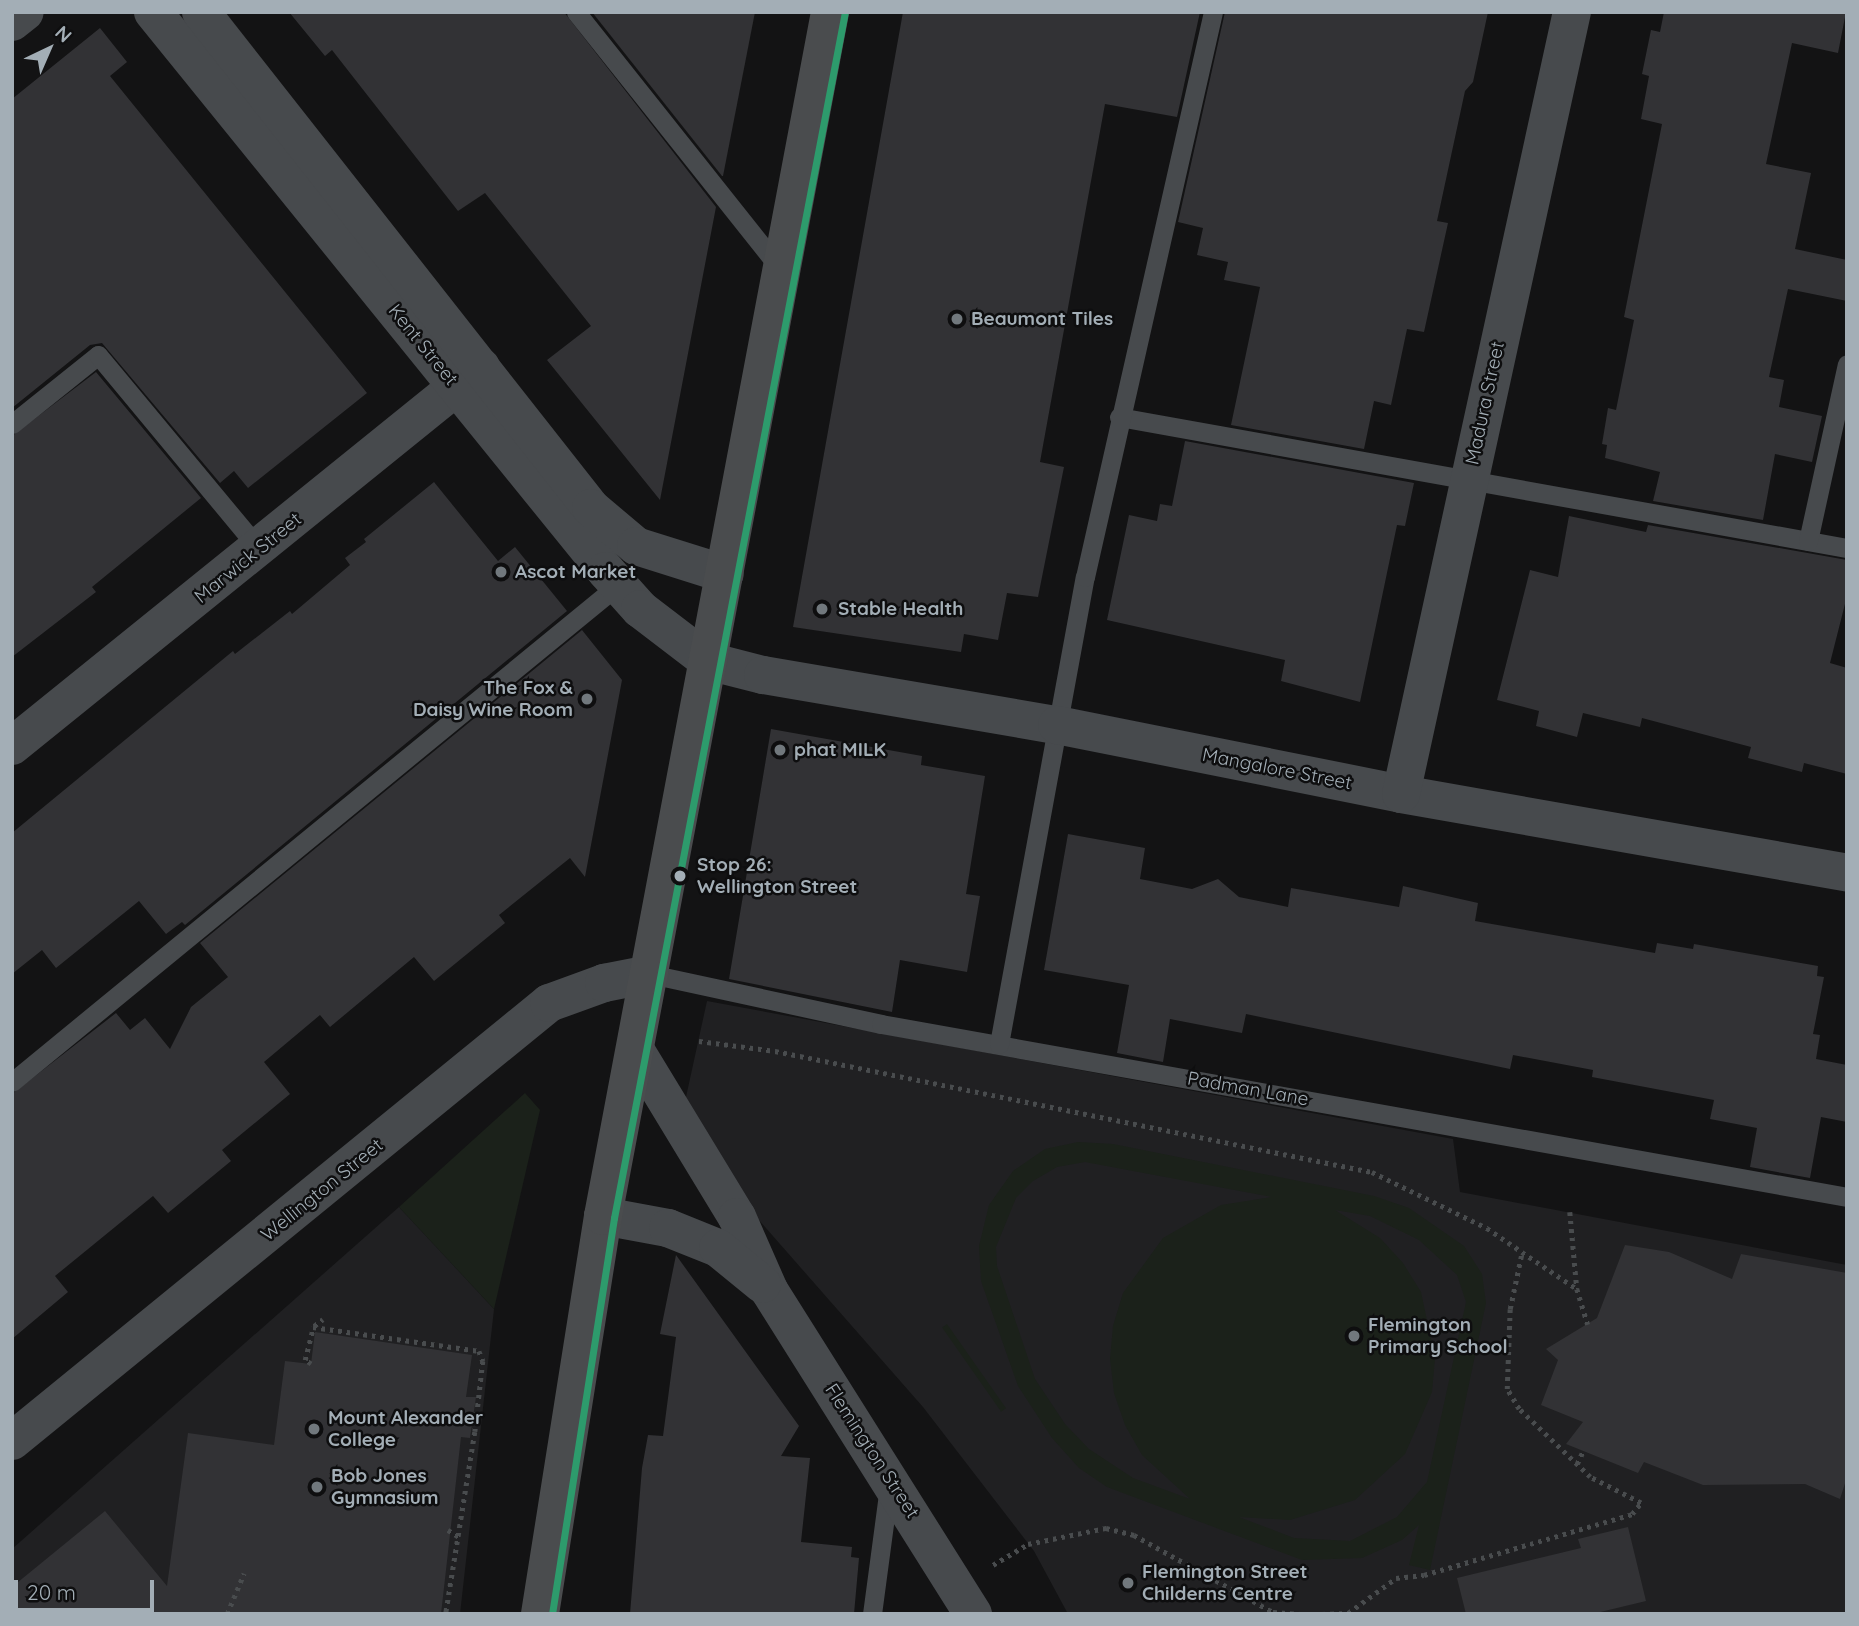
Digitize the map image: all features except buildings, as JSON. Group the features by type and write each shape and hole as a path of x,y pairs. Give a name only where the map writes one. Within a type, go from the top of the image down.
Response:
{"main road":[{"path":"540,1614 603,1216 830,12"}],"street":[{"path":"12,22 25,12"},
{"name":"Kent Street","path":"153,12 469,377 613,530 653,553 725,574"},
{"name":"Kent Street","path":"201,12 618,585 640,609 708,661"},
{"name":"Madura Street","path":"1401,794 1572,12"},
{"name":"Marwick Street","path":"12,746 469,377"},
{"name":"Mangalore Street","path":"708,661 763,675 1057,725 1401,794 1847,873"},
{"name":"Wellington Street","path":"12,1441 549,1003 604,983 650,974"},
{"name":"Flemington Street","path":"636,1051 737,1217 769,1290 891,1479 973,1614"},
{"name":"Flemington Street","path":"603,1216 668,1228 718,1248 769,1290"}],"lane":[{"path":"576,12 781,270"},
{"path":"999,1044 1057,725 1119,417 1213,12"},
{"path":"12,424 98,355 259,549"},
{"path":"1808,541 1847,364"},
{"path":"1119,417 1847,548"},
{"path":"12,1082 618,585"},
{"name":"Padman Lane","path":"650,974 881,1024 1847,1197"},
{"path":"872,1614 891,1479"}],"path":[{"path":"699,1041 775,1051 1372,1172 1487,1228 1577,1289"},
{"path":"1570,1212 1577,1289 1588,1324"},
{"path":"1322,1614 1348,1613 1396,1578 1424,1575 1632,1514 1641,1503 1590,1477 1519,1409 1507,1389 1510,1309 1522,1252"},
{"path":"311,1364 305,1360 313,1327 323,1319"},
{"path":"313,1327 479,1351 482,1374 460,1538 446,1614"},
{"path":"1577,1464 1583,1451"},
{"path":"1028,1544 1106,1528 1134,1535 1273,1612 1300,1614"},
{"path":"448,1530 460,1538"},
{"path":"227,1614 244,1573"}],"shaded area":[{"name":"Flemington Primary School","path":"707,1001 1453,1139 1460,1192 1847,1265 1847,1614 1068,1614 1034,1551 923,1407 679,1129"},
{"path":"525,1093 540,1110 494,1309 399,1207"},
{"path":"1078,1142 1113,1144 1374,1196 1409,1208 1464,1246 1482,1274 1486,1303 1430,1570 1409,1565 1419,1525 1402,1540 1362,1558 1302,1560 1107,1487 1079,1468 1052,1438 1018,1386 981,1281 979,1246 989,1205 1013,1171 1045,1149","holes":["1085,1162 1272,1197 1221,1205 1163,1238 1123,1293 1113,1326 1110,1359 1114,1393 1125,1425 1142,1455 1190,1499 1133,1478 1089,1449 1065,1424 1035,1379 997,1266 996,1247 1016,1198 1033,1181 1057,1167","1335,1210 1370,1216 1419,1240 1457,1275 1466,1302 1427,1482 1397,1517 1350,1541 1294,1538 1239,1517 1290,1520 1355,1500 1405,1454 1432,1392 1435,1358 1421,1292 1403,1263 1380,1238"]},
{"name":"Mount Alexander College","path":"399,1207 494,1309 460,1614 12,1614 12,1549"},
{"path":"947,1324 1006,1408 1001,1412 942,1327"}],"transit line":[{"path":"552,1614 614,1218 845,12"}],"place":[{"name":"Beaumont Tiles","path":"957,319"},
{"name":"Ascot Market","path":"501,572"},
{"name":"Stable Health","path":"822,609"},
{"name":"The Fox & Daisy Wine Room","path":"587,699"},
{"name":"phat MILK","path":"780,750"},
{"name":"Stop 26: Wellington Street","path":"680,876"},
{"name":"Flemington Primary School","path":"1354,1336"},
{"name":"Mount Alexander College","path":"314,1429"},
{"name":"Bob Jones Gymnasium","path":"317,1487"},
{"name":"Flemington Street Childerns Centre","path":"1128,1583"}]}
